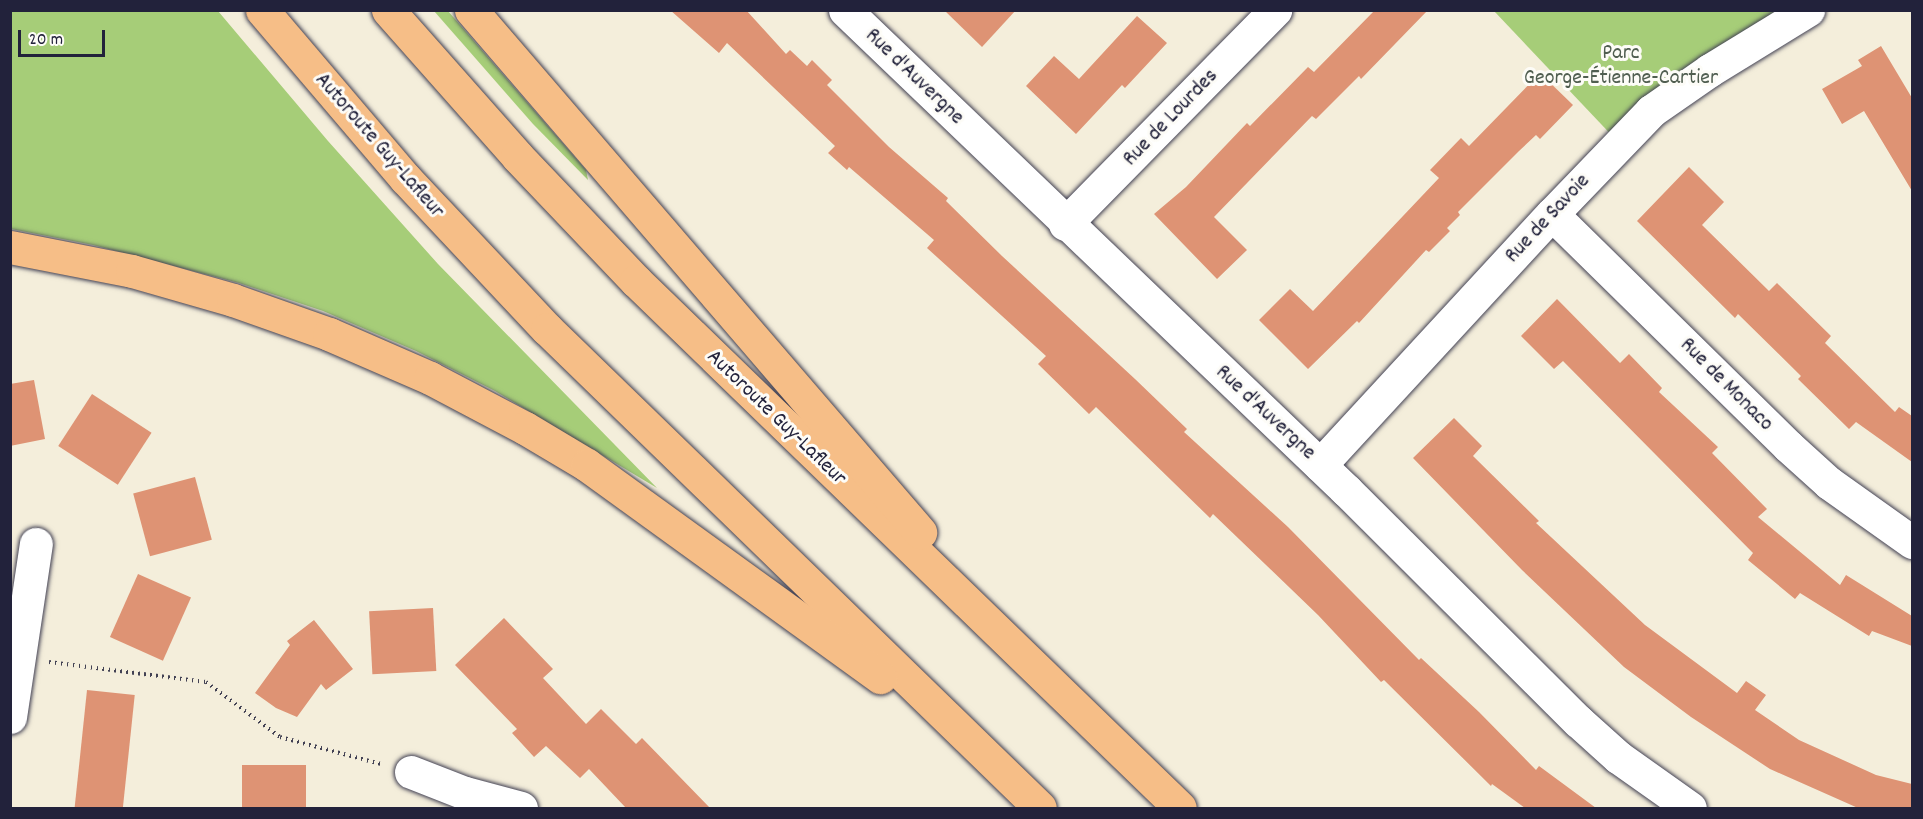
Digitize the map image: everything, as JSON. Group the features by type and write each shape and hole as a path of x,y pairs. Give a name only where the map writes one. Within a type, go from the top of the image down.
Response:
{"highway":[{"name":"Autoroute Guy-Lafleur","path":"262,10 405,178 547,329 1040,808"},
{"name":"Autoroute Guy-Lafleur","path":"388,10 517,156 636,281 1180,808"},
{"path":"471,10 1050,683"},
{"path":"10,247 132,271 252,306 378,354 471,399 525,428 611,481 980,751"}],"street":[{"name":"Rue d'Auvergne","path":"845,10 1065,224 1320,465 1578,721 1618,757 1690,808"},
{"name":"Rue de Lourdes","path":"1065,224 1275,10"},
{"name":"Rue de Savoie","path":"1320,465 1552,214 1652,111 1710,70 1808,10"},
{"name":"Rue de Monaco","path":"1552,214 1788,446 1829,483 1912,542"},
{"path":"10,717 36,544"},
{"path":"411,772 465,793 521,808"}],"path":[{"path":"18,658 206,682 280,737 411,772"}],"green space":[{"path":"10,11 218,11 328,141 438,264 657,488 495,391 416,351 323,311 239,283 93,245 11,229"},
{"path":"434,11 448,11 586,170 588,180 533,124"},
{"name":"Parc George-Étienne-Cartier","path":"1494,11 1808,11 1619,143"}],"building":[{"path":"670,10 746,10 786,54 790,50 807,66 812,60 832,80 827,85 889,147 948,198 946,201 1002,256 1187,429 1184,432 1288,527 1419,660 1421,658 1479,712 1536,770 1539,766 1596,808 1525,808 1492,784 1491,786 1384,680 1381,682 1318,615 1213,514 1210,518 1096,407 1089,414 1038,364 1046,356 927,248 934,240 849,167 847,170 828,153 835,146 727,43 719,53"},
{"path":"944,10 1016,10 982,47"},
{"path":"1375,10 1428,10 1361,79 1359,76 1316,119 1312,116 1214,217 1247,250 1217,279 1154,214 1186,187 1247,123 1250,126 1308,67 1314,72"},
{"path":"1137,16 1167,43 1125,88 1122,85 1076,134 1026,86 1054,56 1079,79"},
{"path":"1881,46 1912,98 1912,191 1864,111 1842,124 1822,89 1862,66 1858,60"},
{"path":"1540,73 1573,105 1540,139 1536,135 1519,151 1458,212 1460,215 1447,228 1450,231 1429,252 1426,250 1359,323 1357,321 1308,369 1259,320 1290,289 1313,311 1439,178 1430,170 1461,138 1469,146"},
{"path":"1689,167 1724,202 1702,225 1769,291 1777,283 1831,336 1825,343 1895,412 1899,407 1912,416 1912,462 1856,422 1849,429 1798,379 1801,376 1738,314 1735,318 1637,221"},
{"path":"1557,299 1620,363 1629,354 1662,388 1659,392 1718,447 1712,453 1767,509 1758,517 1840,585 1846,575 1912,616 1912,646 1872,631 1869,636 1800,593 1795,599 1748,560 1753,553 1563,361 1554,369 1521,336"},
{"path":"34,380 45,439 10,446 10,384"},
{"path":"92,394 152,433 118,485 58,446"},
{"path":"1454,418 1482,446 1473,456 1539,521 1536,523 1645,625 1737,693 1746,681 1766,695 1755,710 1799,740 1876,775 1912,784 1912,808 1858,808 1770,769 1691,717 1624,667 1522,570 1413,458"},
{"path":"195,477 212,540 150,556 133,494"},
{"path":"138,574 191,598 163,661 110,637"},
{"path":"433,608 436,671 372,674 369,611"},
{"path":"504,618 553,669 543,678 586,724 601,709 636,744 642,738 710,808 626,808 589,769 580,778 546,746 534,757 512,733 517,729 455,665"},
{"path":"314,620 353,669 326,690 321,684 297,717 276,708 255,693 290,645 287,641"},
{"path":"87,690 135,695 123,808 75,808"},
{"path":"242,765 306,765 306,808 242,808"}]}
